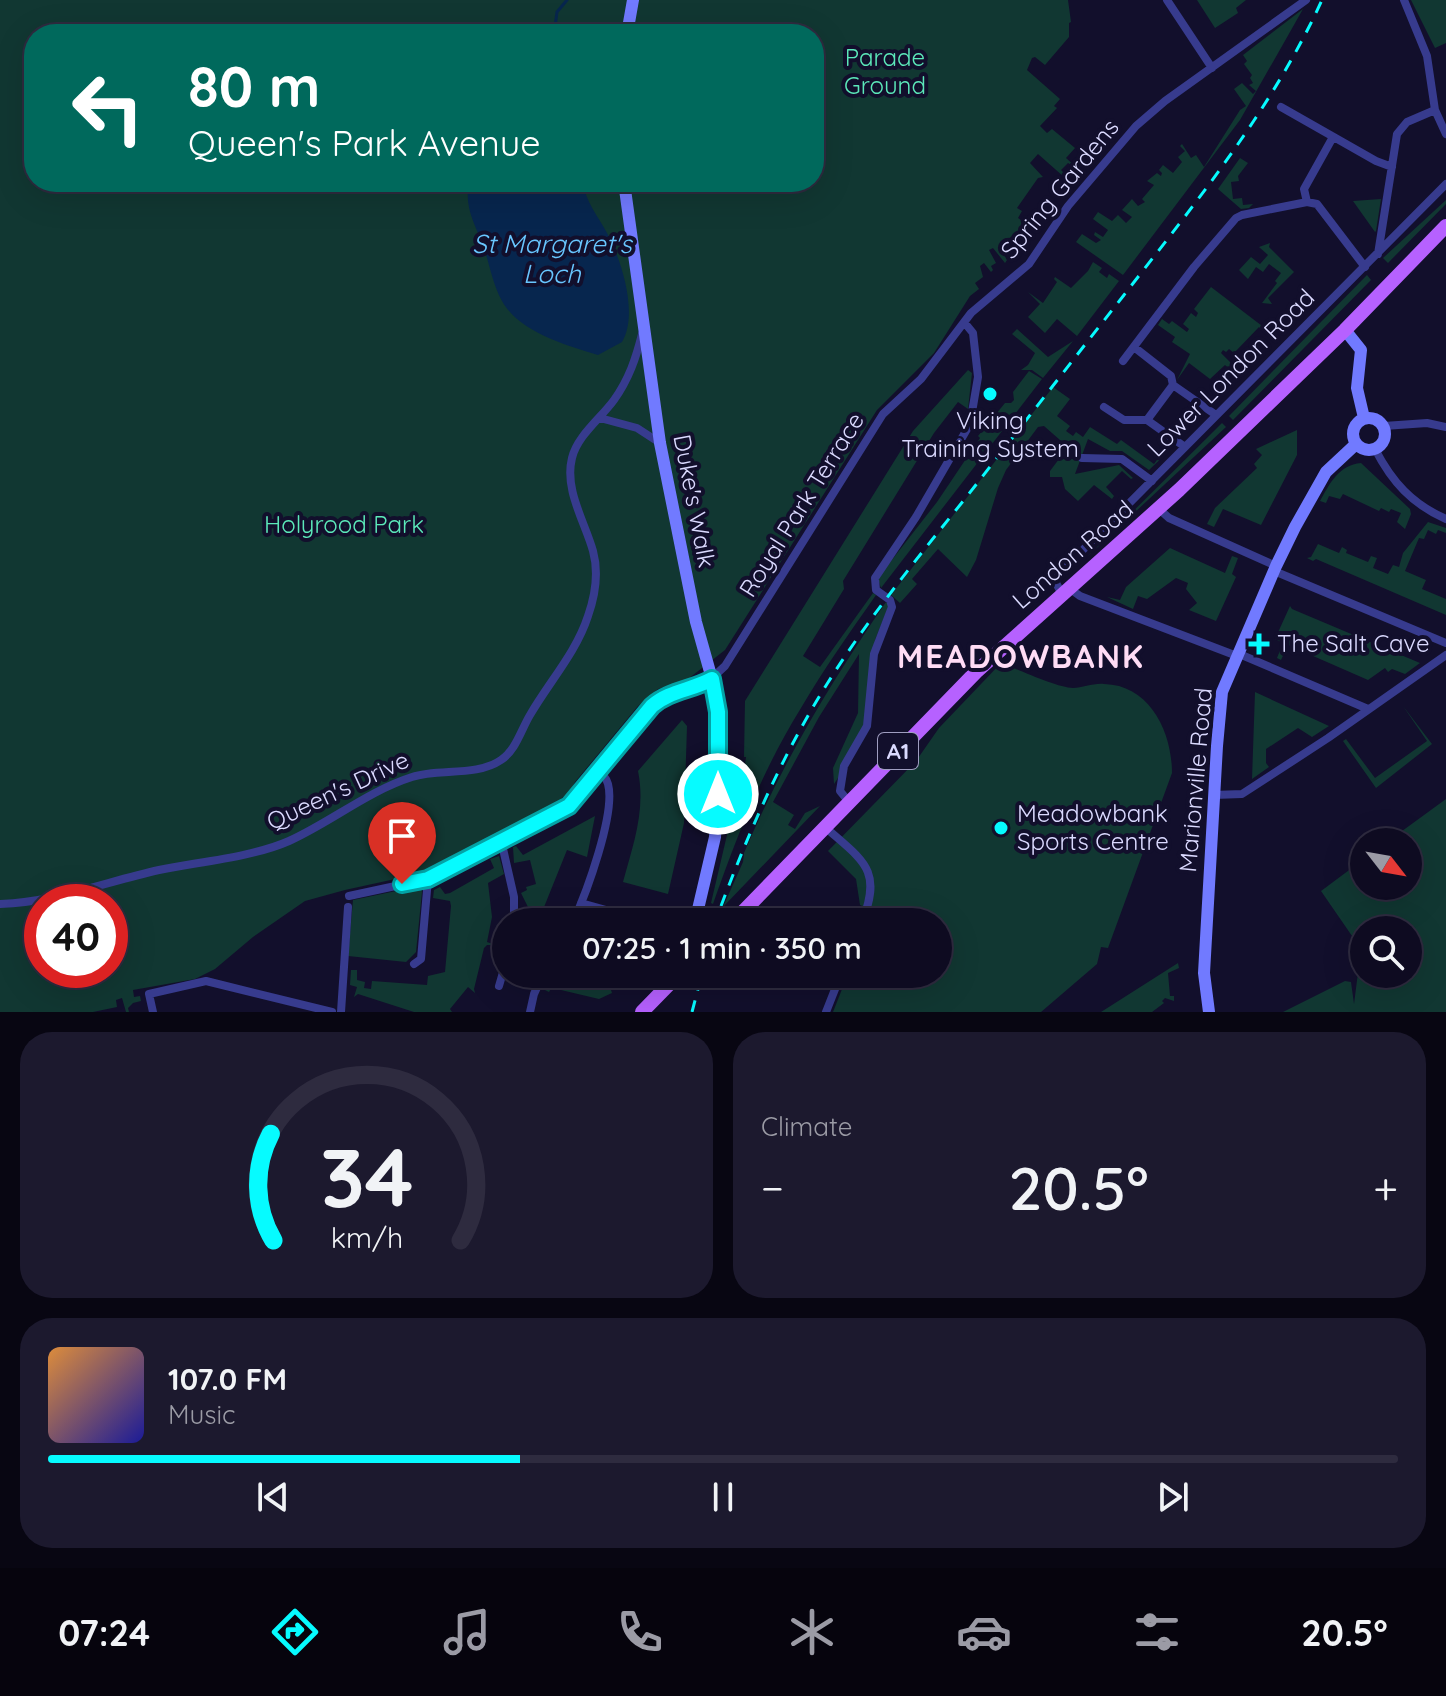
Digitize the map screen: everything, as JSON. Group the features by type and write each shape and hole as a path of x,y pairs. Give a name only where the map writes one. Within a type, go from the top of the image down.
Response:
{"main road":[{"name":"London Road","path":"747,908 969,678 1159,509 1345,330 1446,226"},
{"path":"642,1012 665,988"}],"street":[{"path":"629,24 633,0"},
{"path":"1167,0 1212,68"},
{"path":"1404,0 1427,56 1435,110 1446,134"},
{"name":"Spring Gardens","path":"964,322 1029,264 1068,206 1132,130 1165,101 1249,43 1300,1"},
{"path":"1281,107 1392,167"},
{"path":"1378,255 1400,129 1407,122 1435,110"},
{"path":"1307,202 1304,189 1333,137"},
{"name":"Lower London Road","path":"1066,591 1056,583 1059,574 1446,184"},
{"name":"Queen's Drive","path":"0,904 58,898 158,870 271,847 290,841 411,777 486,766 504,757 514,747 530,714 569,655 591,609 596,583 595,561 570,473 572,455 617,396 632,369 643,329 625,192"},
{"path":"1123,361 1194,267 1236,218 1307,202 1321,207 1365,267"},
{"path":"849,802 840,791 841,774 866,729 875,650 892,607 890,600 876,590 874,581 963,439 972,415 978,387 976,360 972,331 964,322"},
{"name":"Royal Park Terrace","path":"712,679 725,666 883,414 921,379 964,322"},
{"name":"Duke's Walk","path":"643,329 660,443 696,622 718,712 717,816 698,908"},
{"name":"Marionville Road","path":"1209,1012 1205,988 1206,949 1221,699 1275,568 1323,477 1336,460 1356,444 1353,432 1364,418 1357,388 1361,350 1345,330"},
{"path":"1134,347 1171,376 1173,385 1216,415"},
{"path":"1147,420 1173,385"},
{"path":"1104,407 1126,421 1147,420 1185,447"},
{"path":"600,418 637,428 660,443"},
{"path":"1356,444 1365,450 1375,449 1383,442 1384,426 1377,419 1364,418"},
{"path":"1384,426 1427,423 1446,427"},
{"path":"1375,449 1387,472 1402,490 1431,512 1446,519"},
{"path":"1082,458 1122,459 1152,481"},
{"path":"1159,509 1169,518 1275,568 1446,643"},
{"path":"1066,591 1237,654 1368,709"},
{"path":"1214,795 1242,794 1446,655"},
{"path":"349,896 428,879 569,806 659,700 697,688 712,679"},
{"path":"579,908 601,842 607,813 608,785 597,770"},
{"path":"825,827 852,851 868,871 872,891 867,908"},
{"path":"501,840 514,908"},
{"path":"414,964 421,959 428,879"},
{"path":"581,903 599,908"},
{"path":"341,1012 348,907"},
{"path":"153,1012 149,994 206,981 332,1012"},
{"path":"530,1012 537,988"},
{"path":"826,1012 835,988"}],"green space":[{"name":"Holyrood Park","path":"0,0 1068,0 1071,22 1069,37 1045,65 1035,57 1027,70 1060,99 1054,106 1057,108 1040,126 1047,133 1052,129 1075,148 1066,158 1077,168 1068,163 1061,170 1066,175 1064,177 1038,154 1030,163 1043,177 1038,178 1017,208 1022,211 1018,218 1034,229 1029,227 1022,238 1019,237 1004,255 1005,263 993,248 989,250 996,263 991,266 993,270 991,272 984,263 980,266 983,277 975,283 979,289 970,296 934,353 877,410 725,650 688,679 658,689 638,706 575,782 571,791 557,802 418,874 305,901 253,937 215,969 195,979 133,990 134,997 140,996 141,1001 133,1003 128,1008 129,1012 126,1012 122,998 116,1000 117,1007 93,1012 0,1012"},
{"path":"1197,0 1246,0 1236,8 1238,13 1215,28"},
{"path":"1411,0 1446,0 1446,43 1435,48"},
{"path":"1303,9 1240,120 1123,275 1076,242 1082,234 1096,243 1101,240 1094,235 1095,232 1103,237 1108,230 1093,219 1098,212 1112,221 1118,215 1126,223 1132,217 1122,210 1132,199 1138,206 1145,202 1142,199 1154,185 1147,181 1157,173 1161,176 1159,170 1163,165 1173,173 1182,162 1178,157 1185,151 1180,146 1182,144 1191,158 1196,155 1204,167 1240,110 1246,106 1234,89 1242,83 1253,94 1256,91 1249,85 1253,83 1252,75 1244,64 1247,61 1243,55"},
{"path":"1240,158 1248,163 1238,176 1239,181 1231,182 1233,199 1242,198 1243,205 1253,204 1241,209 1218,189"},
{"path":"1381,199 1376,231 1375,232 1353,201"},
{"path":"1446,200 1446,204 1388,263 1383,258"},
{"path":"1270,243 1269,247 1294,272 1268,298 1272,304 1262,303 1281,273 1269,264 1263,272 1256,267 1248,279 1239,270 1251,257 1260,264 1268,255 1259,247"},
{"path":"1093,262 1102,268 1099,272 1107,278 1109,274 1119,281 1077,336 1057,319 1045,333 1028,317 1040,304 1028,292 1043,303 1057,282 1055,277 1071,288"},
{"path":"1367,275 1371,280 1233,420 1229,416"},
{"path":"1211,287 1270,332 1267,335 1259,327 1234,353 1229,349 1226,352 1223,350 1221,353 1235,367 1232,371 1225,365 1210,379 1189,363 1177,380 1190,354 1172,342 1175,337 1158,325 1162,319 1169,324 1172,321 1187,332 1189,329 1183,324 1191,313 1196,317 1198,313 1194,309"},
{"path":"1017,329 1048,357 1073,341 1043,378 1032,370 1021,370 1035,353 1012,334"},
{"path":"968,370 972,373 968,409 958,402 934,433 843,581 844,589 803,656 820,667 873,593 876,595 787,731 741,828 713,904 727,835 728,770 744,773 745,701 913,431"},
{"path":"1029,371 1042,379 881,588 878,579 884,570 937,502 980,438 978,436 1005,403 1014,400 1013,392"},
{"path":"1053,387 1070,399 1057,416 1070,426 1066,431 1073,436 1076,432 1083,437 1090,427 1117,444 1121,440 1154,464 1164,450 1167,453 1149,470 1122,451 1110,451 1088,439 1075,474 1119,465 1133,478 1122,471 1106,487 1114,496 1112,499 1094,485 1078,501 1065,489 1062,477 1050,477 1050,471 1068,447 1044,426 1038,427 1006,470 976,560 967,577 938,549 912,579 917,584 900,603 891,595"},
{"path":"1222,423 1226,427 1086,558"},
{"path":"1297,430 1297,455 1261,525 1223,509 1214,527 1207,524 1215,508 1257,468 1254,464 1262,455 1256,449"},
{"path":"1361,463 1410,509 1405,529 1397,522 1401,513 1391,509 1389,512 1381,508 1379,511 1343,494 1340,499 1329,496 1326,503 1320,501 1341,471"},
{"path":"1428,522 1446,528 1446,533 1438,530 1436,534 1428,530 1424,539 1419,538 1405,571 1426,580 1422,589 1446,599 1446,615 1316,559 1307,558 1311,557 1318,544 1339,553 1342,547 1347,550 1346,553 1368,562 1371,556 1377,558 1373,568 1388,574 1393,565 1399,567 1403,553"},
{"path":"1170,548 1225,573 1232,556 1238,558 1232,574 1236,577 1216,621 1189,610 1197,603 1186,589 1188,583 1176,578 1147,599 1138,596 1133,609 1107,597 1120,600 1126,587"},
{"path":"886,602 889,605 875,640 865,724 838,778 834,784 833,768 858,713 859,654 819,717 773,802 794,815 788,825 795,829 805,813 820,806 723,907 744,853 791,755"},
{"path":"1290,606 1420,663 1405,674 1392,669 1388,672 1385,668 1368,680 1288,645 1281,660 1277,658 1283,643 1275,639"},
{"name":"Meadowbank Sports Centre","path":"1001,663 1066,687 1100,684 1120,686 1134,693 1146,702 1163,727 1172,773 1108,948 1101,947 1097,964 1041,1012 833,1012 842,988 952,988 952,908 867,908 860,905 856,879 828,851 916,761 939,728"},
{"path":"1255,692 1329,726 1312,737 1298,728 1266,749 1269,767 1252,779"},
{"path":"1403,706 1432,744 1376,788 1343,741 1346,739 1375,778 1427,741"},
{"path":"682,720 687,726 684,823 668,894 623,882 639,814 638,771"},
{"path":"1446,799 1446,1012 1283,1012 1345,981 1350,982 1354,1004 1356,988 1422,988 1422,916 1350,916 1350,933 1321,891 1350,869 1350,900 1422,900 1422,828 1406,828"},
{"path":"595,816 587,857 567,850 544,908 528,908 521,893 527,890 526,887 536,884 530,860 514,863 513,847 516,846 523,855"},
{"path":"499,856 504,874 488,883 492,917 487,942 492,945 484,948 475,993 468,987 450,1009 452,1012 414,1012 358,994 354,997 357,987 350,985 351,970 357,970 357,980 365,982 364,988 371,989 372,981 427,985 428,976 445,972 451,906 450,901 433,898 434,890 440,887 445,894 450,893 494,868 490,859"},
{"path":"420,886 416,952 406,962 348,956 353,900"},
{"path":"1178,963 1179,968 1168,973 1170,996 1174,996 1174,1001 1165,998 1164,1003 1152,1012 1101,1012"},
{"path":"613,988 612,993 599,999 561,990"}],"water":[{"name":"St Margaret's Loch","path":"468,192 585,192 612,244 626,287 629,317 622,342 598,355 544,336 510,312 496,287 470,213"}],"waterway":[{"path":"555,24 557,12 567,0"}],"railway":[{"path":"721,906 782,765 843,659 895,587 1206,189 1280,79 1322,0"},
{"path":"692,1012 698,988"}],"place":[{"name":"Viking Training System","path":"990,394"},
{"name":"The Salt Cave","path":"1259,644"},
{"name":"Meadowbank Sports Centre","path":"1001,828"}],"district":[{"name":"MEADOWBANK","path":"1021,657"}],"route":[{"path":"402,884 428,879 569,806 652,706 667,695 697,688 712,679 718,712 718,794"}],"park label":[{"name":"Parade Ground","path":"885,72"}]}
